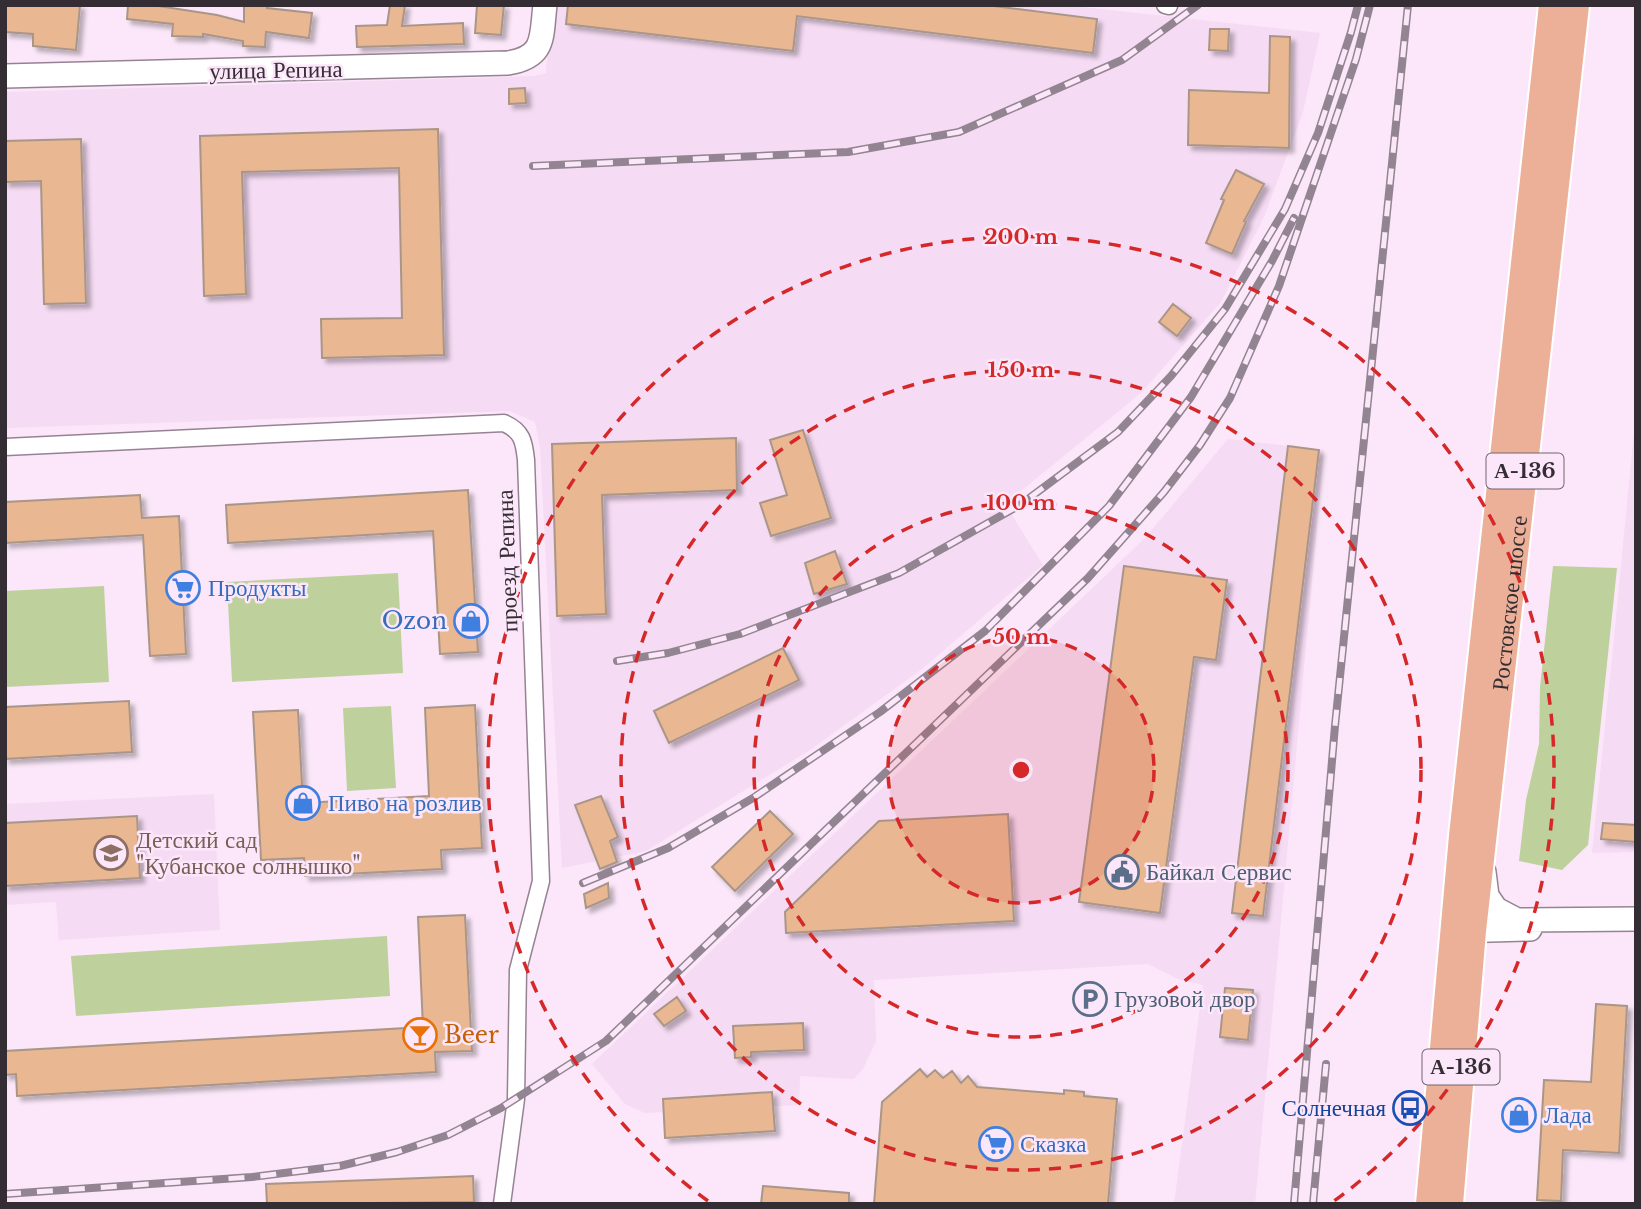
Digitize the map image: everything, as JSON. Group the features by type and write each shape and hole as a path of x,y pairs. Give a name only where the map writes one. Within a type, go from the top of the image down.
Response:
{"main road":[{"name":"Ростовское шоссе","path":"1429,1204 1463,931 1552,5"},
{"name":"Ростовское шоссе","path":"1450,1204 1463,931 1483,838 1576,5"}],"street":[{"name":"улица Репина","path":"5,76 509,63 532,56 540,46 545,5"},
{"name":"проезд Репина","path":"5,447 504,423 516,428 523,438 526,460 541,881 518,970 516,1099 502,1204"},
{"path":"1483,838 1487,896 1496,909 1508,917 1517,920 1636,919"},
{"path":"1463,931 1636,926"}],"shaded area":[{"path":"551,5 1064,5 1320,33 1303,112 1264,217 1221,302 1142,392 1005,504 1043,565 922,669 810,750 646,851 562,868 540,447 535,422 510,411 5,428 5,92 534,76 546,73"},
{"path":"1636,411 1636,852 1592,853 1613,648"},
{"path":"1228,439 1324,450 1255,1204 1174,1204 1203,985 1178,979 1148,964 874,980 876,1041 863,1069 854,1079 800,1076 799,1105 645,1113 625,1104 592,1064 1145,538"},
{"name":"Детский сад \"Кубанское солнышко\"","path":"214,794 220,930 59,940 56,902 5,905 5,804"}],"green space":[{"path":"1553,566 1617,568 1588,845 1562,870 1519,861 1526,800 1539,744 1540,687"},
{"path":"398,573 403,673 232,682 227,582"},
{"path":"104,586 109,682 5,687 5,591"},
{"path":"391,706 396,788 347,791 343,708"},
{"path":"387,936 390,996 76,1016 71,956"}],"building":[{"path":"5,5 80,5 76,50 33,46 33,34 5,32"},
{"path":"128,5 152,5 244,22 244,5 267,5 267,8 312,13 309,38 266,32 265,47 243,46 243,41 203,34 203,37 172,36 173,24 127,19"},
{"path":"390,5 405,5 402,26 463,23 464,44 357,47 356,26 387,25"},
{"path":"477,5 504,5 501,35 475,33"},
{"path":"568,5 986,5 1097,19 1093,53 797,16 793,51 566,24"},
{"path":"1210,29 1229,29 1228,51 1209,50"},
{"path":"1270,36 1290,37 1289,148 1188,145 1189,90 1269,93"},
{"path":"525,88 526,103 509,104 509,89"},
{"path":"438,129 444,355 322,358 321,319 402,318 399,168 242,172 246,294 204,296 200,136"},
{"path":"81,139 86,303 44,304 41,181 5,182 5,141"},
{"path":"1236,170 1264,184 1244,221 1246,222 1232,254 1206,243 1224,200 1221,199"},
{"path":"1173,304 1191,318 1177,336 1159,322"},
{"path":"803,430 831,518 771,536 760,503 787,495 770,440"},
{"path":"736,438 737,490 602,495 606,614 557,616 552,444"},
{"path":"1288,446 1319,450 1263,916 1232,913"},
{"path":"468,490 478,652 440,654 433,531 228,543 226,505"},
{"path":"140,495 142,518 179,516 186,654 150,656 143,535 5,543 5,502"},
{"path":"835,551 847,584 814,594 805,563"},
{"path":"1124,566 1227,580 1216,660 1194,657 1160,913 1079,902"},
{"path":"783,648 799,680 669,743 654,711"},
{"path":"129,701 132,752 5,759 5,707"},
{"path":"475,705 482,848 441,850 442,869 305,876 304,858 261,860 253,712 298,710 303,803 429,796 425,708"},
{"path":"601,796 618,837 610,841 617,862 600,869 575,805"},
{"path":"770,811 793,834 735,891 712,867"},
{"path":"1008,814 1014,921 786,933 785,912 879,821"},
{"path":"137,816 140,878 5,886 5,823"},
{"path":"1603,823 1636,825 1636,842 1601,839"},
{"path":"608,883 609,898 586,908 584,894"},
{"path":"465,915 472,1051 435,1052 436,1072 17,1096 16,1074 5,1075 5,1051 423,1027 418,917"},
{"path":"1225,988 1253,990 1248,1040 1220,1037"},
{"path":"677,997 686,1011 664,1026 654,1014"},
{"path":"1596,1004 1627,1006 1619,1153 1563,1150 1561,1201 1537,1200 1544,1080 1591,1082"},
{"path":"803,1023 804,1050 751,1052 751,1057 735,1058 733,1026"},
{"name":"Сказка","path":"920,1069 927,1077 935,1070 943,1078 952,1071 961,1083 968,1076 977,1087 1064,1094 1064,1090 1084,1092 1084,1096 1117,1099 1108,1204 874,1204 882,1102"},
{"path":"772,1092 775,1131 665,1138 663,1099"},
{"path":"473,1176 474,1202 267,1204 266,1184"},
{"path":"763,1186 849,1193 849,1204 761,1204"}],"railway":[{"path":"533,166 848,152 959,132 1122,60 1198,5"},
{"path":"617,661 668,653 740,634 899,573 1020,505 1118,432 1171,376 1225,309 1285,209 1318,133 1358,5"},
{"path":"5,1194 252,1177 340,1166 397,1152 448,1135 501,1108 606,1041 1088,578 1164,492 1200,445 1230,398 1279,286 1356,59 1370,5"},
{"path":"1294,1204 1335,726 1408,5"},
{"path":"583,883 668,848 753,798 880,712 985,631 1109,506 1191,397 1272,261 1294,218"},
{"path":"1313,1204 1326,1064"}],"place":[{"name":"Продукты","path":"183,588"},
{"name":"Ozon","path":"471,621"},
{"name":"Пиво на розлив","path":"303,803"},
{"name":"Детский сад \"Кубанское солнышко\"","path":"111,853"},
{"name":"Байкал Сервис","path":"1122,872"},
{"name":"Грузовой двор","path":"1090,999"},
{"name":"Beer","path":"420,1035"},
{"name":"Солнечная","path":"1410,1108"},
{"name":"Лада","path":"1519,1115"},
{"name":"Сказка","path":"996,1144"}]}
